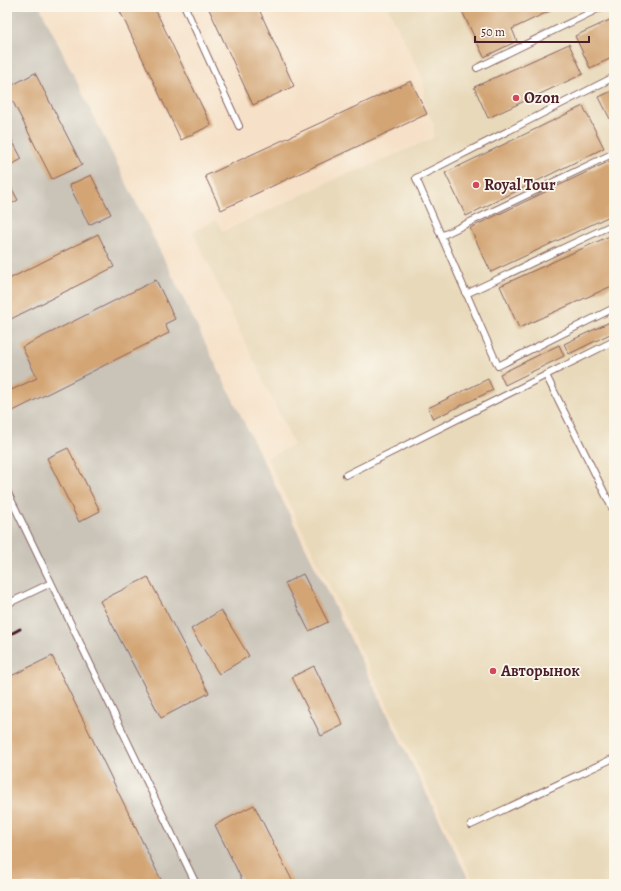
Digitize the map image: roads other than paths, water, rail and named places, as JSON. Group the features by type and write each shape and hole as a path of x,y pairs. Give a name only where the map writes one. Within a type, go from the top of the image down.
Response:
{"lane":[{"path":"185,7 240,126"},
{"path":"477,68 602,7"},
{"path":"614,78 416,178 498,366 614,308"},
{"path":"441,236 614,153"},
{"path":"466,294 614,224"},
{"path":"346,475 614,341"},
{"path":"546,375 614,512"},
{"path":"7,491 196,884"},
{"path":"7,604 51,583"},
{"path":"471,825 614,758"}],"railway":[{"path":"7,636 20,629"}],"place":[{"name":"Ozon","path":"516,98"},
{"name":"Royal Tour","path":"476,185"},
{"name":"Авторынок","path":"493,671"}]}
